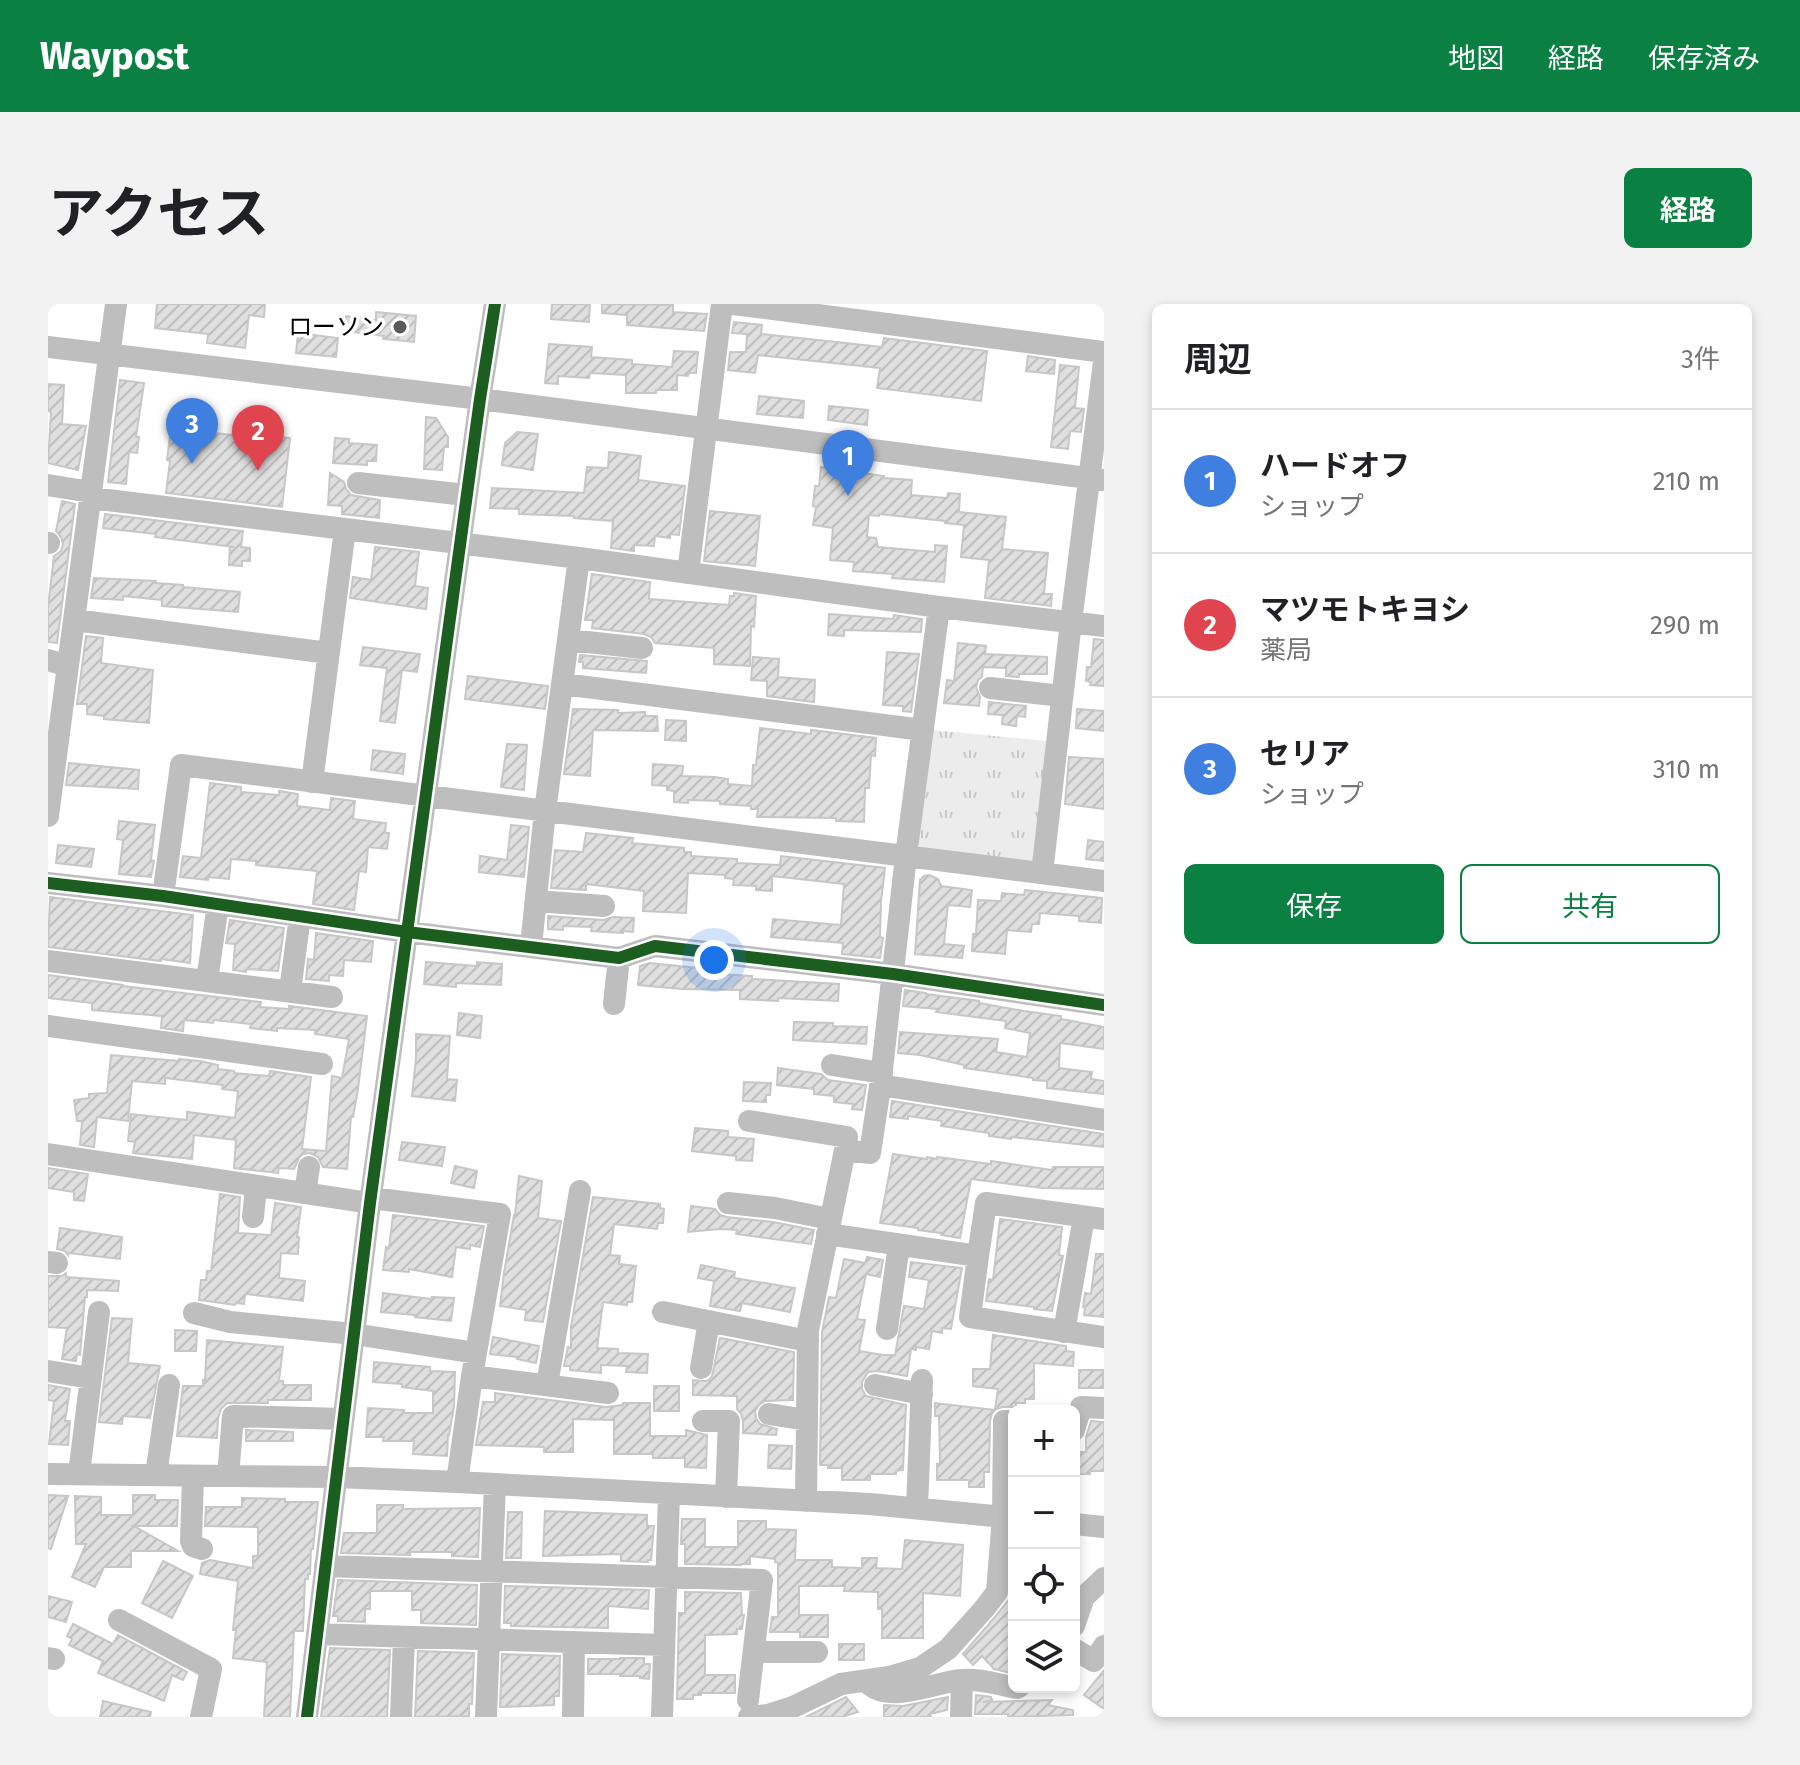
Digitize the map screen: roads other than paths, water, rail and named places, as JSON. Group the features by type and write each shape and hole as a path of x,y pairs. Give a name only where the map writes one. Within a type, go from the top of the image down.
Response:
{"street":[{"path":"48,816 58,663 74,620 116,304"},
{"path":"307,1717 371,1201 466,495 495,304"},
{"path":"688,573 722,304"},
{"path":"733,304 1104,352"},
{"path":"48,347 480,399 1097,480"},
{"path":"1042,873 1071,622 1097,480 1104,362"},
{"path":"358,483 466,495"},
{"path":"48,485 91,495 345,529 1104,626"},
{"path":"312,782 345,529"},
{"path":"531,946 545,811 579,558"},
{"path":"845,1150 870,1153 939,607"},
{"path":"74,620 329,653"},
{"path":"569,640 642,648"},
{"path":"563,684 923,730"},
{"path":"990,688 1062,696"},
{"path":"163,896 181,765 1104,881"},
{"path":"48,883 619,958 655,946 893,974 1104,1005"},
{"path":"536,901 604,906"},
{"path":"207,981 218,904"},
{"path":"290,991 300,916"},
{"path":"614,1004 619,958"},
{"path":"48,961 332,997"},
{"path":"48,1026 322,1064"},
{"path":"832,1065 881,1079 1104,1120"},
{"path":"749,1121 847,1137 808,1330 806,1501"},
{"path":"48,1154 305,1193 500,1214 457,1482"},
{"path":"305,1193 309,1167"},
{"path":"253,1217 256,1186"},
{"path":"547,1385 580,1191"},
{"path":"728,1203 775,1208 899,1245 978,1256"},
{"path":"1064,1332 1094,1218 986,1203 970,1317 1064,1332 1104,1337"},
{"path":"887,1329 899,1245"},
{"path":"79,1474 99,1312"},
{"path":"663,1312 808,1341"},
{"path":"194,1313 230,1322 354,1334 476,1353"},
{"path":"701,1368 709,1321"},
{"path":"48,1371 91,1378"},
{"path":"472,1376 608,1393"},
{"path":"156,1475 169,1385"},
{"path":"875,1385 922,1387 917,1508"},
{"path":"1080,1410 1081,1407 1104,1408"},
{"path":"769,1414 807,1420"},
{"path":"228,1476 233,1416 343,1419"},
{"path":"703,1421 729,1421 726,1497"},
{"path":"325,1566 762,1580 754,1652 758,1712 793,1707 841,1684 866,1682 920,1668 948,1649 997,1592 1008,1517 1004,1421 1008,1421"},
{"path":"48,1474 336,1477 457,1482 870,1504 1008,1517"},
{"path":"193,1476 191,1541 193,1546 202,1549"},
{"path":"486,1717 495,1484"},
{"path":"662,1717 669,1494"},
{"path":"1080,1525 1104,1527"},
{"path":"1076,1621 1084,1597 1104,1578"},
{"path":"119,1620 211,1669 201,1717"},
{"path":"317,1634 664,1645"},
{"path":"401,1717 404,1637"},
{"path":"573,1717 574,1643"},
{"path":"1080,1653 1094,1661 1104,1646"},
{"path":"754,1652 817,1652"},
{"path":"866,1682 876,1691 922,1689 962,1680 1008,1686"},
{"path":"961,1717 962,1680"}],"place":[{"name":"ローソン","path":"400,327"},
{"name":"セリア","path":"192,464"},
{"name":"マツモトキヨシ","path":"258,471"},
{"name":"ハードオフ","path":"848,496"}]}
